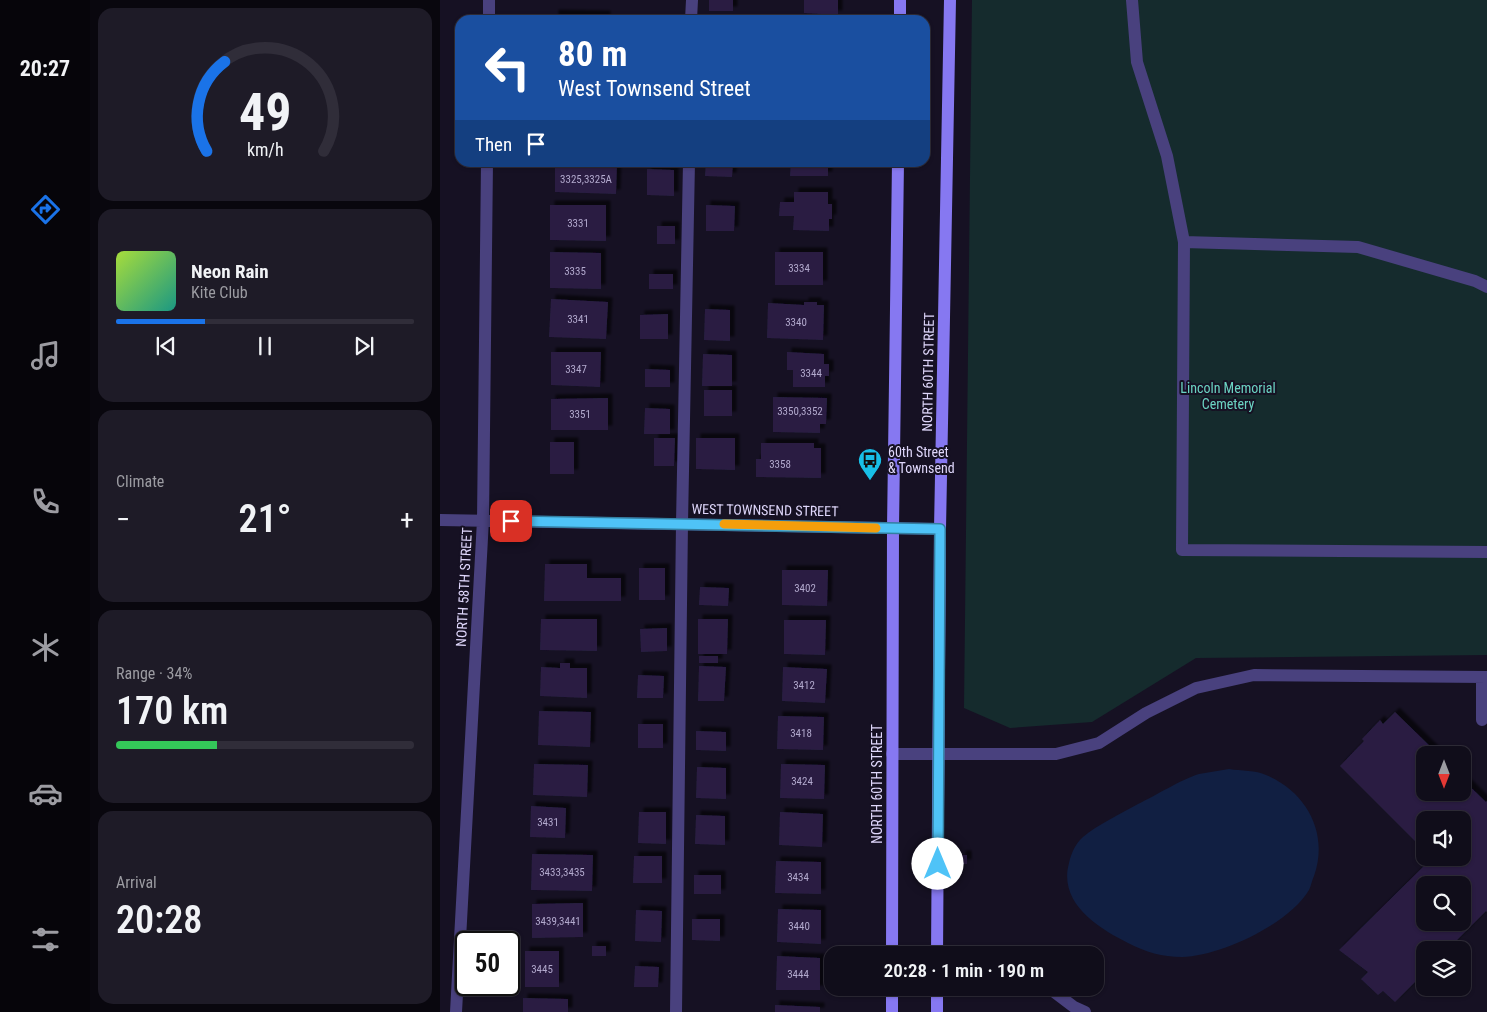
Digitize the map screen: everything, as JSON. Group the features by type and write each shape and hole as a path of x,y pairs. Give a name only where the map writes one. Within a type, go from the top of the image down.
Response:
{"main road":[{"path":"900,0 900,15"},
{"name":"NORTH 60TH STREET","path":"937,946 940,529 950,0"},
{"name":"NORTH 60TH STREET","path":"892,946 893,528 898,167"},
{"path":"892,996 892,1012"},
{"path":"937,996 937,1012"}],"street":[{"path":"489,0 489,15"},
{"path":"691,15 692,0"},
{"path":"1132,0 1138,62 1167,156 1184,242 1182,550 1487,552"},
{"name":"NORTH 58TH STREET","path":"456,1012 483,520 487,167"},
{"path":"676,1012 689,167"},
{"path":"1184,242 1358,247 1475,281 1487,287"},
{"name":"WEST TOWNSEND STREET","path":"440,520 940,529"},
{"path":"892,754 1056,754 1099,743 1146,713 1196,688 1254,675 1484,677 1482,720"},
{"path":"1060,996 1084,1012"}],"green space":[{"name":"Lincoln Memorial Cemetery","path":"972,0 1487,0 1487,655 1196,658 1092,722 1010,728 964,708"}],"water":[{"path":"1229,769 1258,772 1280,782 1293,792 1311,816 1319,845 1318,860 1310,888 1299,903 1286,915 1253,936 1215,951 1182,957 1161,955 1135,946 1116,937 1093,922 1075,902 1069,890 1067,877 1069,863 1080,840 1110,819 1185,780 1199,774"}],"building":[{"path":"709,0 733,0 733,11 709,11"},
{"path":"804,0 838,0 838,15 804,13"},
{"path":"554,14 606,15 554,15"},
{"path":"555,167 617,167 616,194 555,192"},
{"path":"706,167 733,167 732,177 705,176"},
{"path":"791,167 828,167 828,176 790,176"},
{"path":"647,169 674,170 674,196 647,195"},
{"path":"794,192 828,192 828,204 832,204 832,219 829,219 829,231 793,230 794,216 779,216 780,202 794,202"},
{"path":"550,205 606,205 606,241 550,240"},
{"path":"706,205 735,206 734,231 706,231"},
{"path":"657,226 675,226 675,244 657,244"},
{"path":"550,252 601,253 601,289 550,288"},
{"path":"775,252 823,252 823,285 775,285"},
{"path":"649,274 673,274 673,289 649,289"},
{"path":"551,299 608,302 606,339 549,337"},
{"path":"804,302 817,302 817,305 824,305 823,340 767,338 768,303 804,305"},
{"path":"705,309 730,310 730,341 704,340"},
{"path":"668,314 668,339 640,339 640,315"},
{"path":"551,352 601,352 600,387 551,385"},
{"path":"787,352 824,354 824,364 829,364 829,376 825,376 825,387 793,387 793,370 787,370"},
{"path":"703,354 732,355 732,386 702,386"},
{"path":"645,369 670,370 670,387 645,387"},
{"path":"704,390 732,390 732,416 704,416"},
{"path":"773,397 827,398 826,424 820,424 820,433 773,432"},
{"path":"608,398 608,430 551,430 551,399"},
{"path":"645,408 670,409 670,434 644,434"},
{"path":"654,438 675,438 674,466 654,466"},
{"path":"696,438 735,438 735,470 696,469"},
{"path":"550,442 574,442 574,474 550,474"},
{"path":"761,443 814,443 814,448 821,448 821,478 756,477 756,459 761,459"},
{"path":"545,564 587,564 587,578 621,578 621,601 544,601"},
{"path":"639,568 665,568 665,600 639,600"},
{"path":"782,570 828,570 827,606 782,605"},
{"path":"700,587 729,588 728,606 699,605"},
{"path":"541,619 597,619 597,651 540,650"},
{"path":"698,619 728,619 727,654 698,654"},
{"path":"784,620 826,620 825,655 784,654"},
{"path":"667,628 667,651 641,652 640,629"},
{"path":"699,656 718,656 718,663 699,663"},
{"path":"560,663 570,663 570,668 587,668 587,698 540,696 541,667 560,668"},
{"path":"699,666 726,667 724,701 698,701"},
{"path":"783,667 827,669 825,703 782,701"},
{"path":"638,675 664,676 663,698 637,698"},
{"path":"539,711 591,712 590,747 538,745"},
{"path":"1395,712 1430,746 1416,746 1416,801 1471,801 1471,788 1487,801 1487,912 1471,926 1471,876 1416,876 1416,931 1466,931 1456,941 1416,941 1416,981 1395,1002 1383,991 1378,995 1361,979 1368,972 1339,950 1424,866 1471,866 1471,811 1416,811 1416,842 1340,766 1364,741 1362,739 1380,720 1383,724"},
{"path":"778,716 824,717 823,750 777,749"},
{"path":"638,724 663,724 663,748 638,748"},
{"path":"696,731 726,732 726,751 696,750"},
{"path":"534,764 588,765 587,797 533,795"},
{"path":"781,764 825,765 824,799 780,798"},
{"path":"697,767 726,768 726,799 696,798"},
{"path":"531,806 566,808 565,838 530,837"},
{"path":"639,812 666,812 666,844 638,843"},
{"path":"780,812 823,814 822,847 779,845"},
{"path":"696,815 725,816 725,845 695,844"},
{"path":"532,854 593,855 592,891 531,890"},
{"path":"961,855 967,855 967,864 961,864"},
{"path":"634,856 662,856 662,883 633,883"},
{"path":"776,861 821,862 821,894 775,893"},
{"path":"694,875 721,875 721,894 694,894"},
{"path":"583,903 583,937 532,938 532,904"},
{"path":"778,909 821,910 821,944 777,942"},
{"path":"636,910 662,911 661,942 635,941"},
{"path":"692,919 720,919 720,941 692,940"},
{"path":"592,946 606,946 606,956 592,956"},
{"path":"525,951 559,951 559,987 525,987"},
{"path":"777,956 820,958 820,990 776,990"},
{"path":"635,966 659,967 658,987 634,987"},
{"path":"523,998 568,999 568,1012 523,1012"},
{"path":"775,1005 820,1007 820,1012 775,1012"}],"slow traffic":[{"path":"724,524 876,528"}],"place":[{"name":"60th Street & Townsend","path":"870,481"}],"route":[{"path":"511,521 940,529 938,864"}]}
